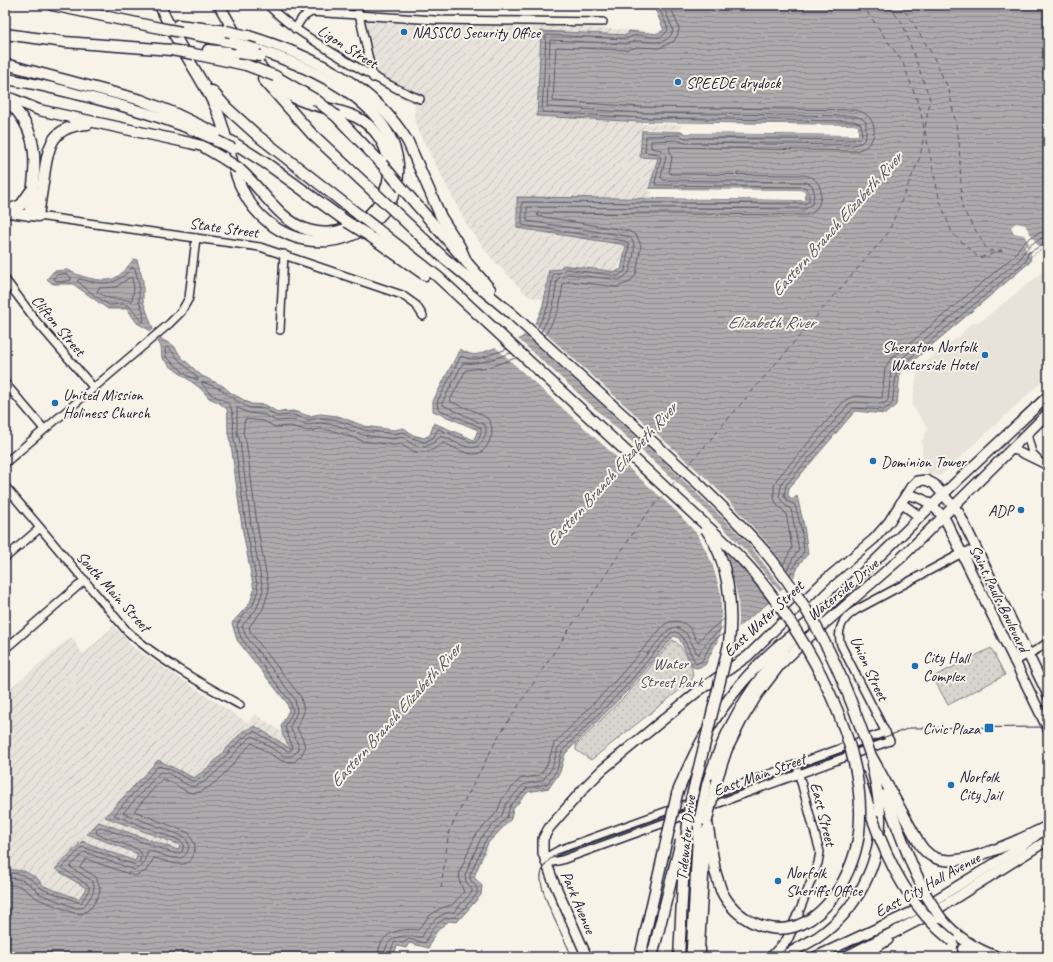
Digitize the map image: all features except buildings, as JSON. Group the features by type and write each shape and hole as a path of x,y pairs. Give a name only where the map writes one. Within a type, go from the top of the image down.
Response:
{"highway":[{"path":"52,5 117,18 158,25 179,28 201,32 216,39 234,39 258,53 302,68 336,85 363,103 385,129 395,152 397,176 390,202 372,225 359,233 344,239 319,241 290,234 267,221 253,207 237,179 216,109 198,76 180,48 160,5"},
{"path":"219,5 234,39 263,79 286,107 311,133 444,258 512,314 701,486 770,559 810,614 831,652 850,695 870,754 912,865 926,895 940,917 960,938 977,948 998,957"},
{"path":"201,32 211,29 226,31 248,36 288,50 320,64 366,93 384,109 408,142 441,217 460,247 467,263"},
{"path":"5,34 65,42 219,54 258,53"},
{"path":"5,96 39,110 202,146 238,168 286,217 301,227 321,232 335,232 347,229 368,217 384,197 389,176 387,154 384,145 367,123 342,111 301,101 285,92 234,39"},
{"path":"219,54 275,76 316,100 336,116 382,164 512,314"},
{"path":"5,64 141,100 174,113 232,145 268,170 285,178 460,299"},
{"path":"198,76 228,109 258,136 438,277 460,299 684,504 731,548 749,568 779,606 798,634 831,696 877,831 900,881 924,915 952,941 978,957"},
{"path":"5,79 32,83 129,106 216,137"},
{"path":"5,99 24,120 32,138 35,161 33,185 34,215"},
{"path":"34,215 46,157 51,142 62,130 70,126 101,123"},
{"path":"5,211 15,209 24,203 33,185"},
{"path":"652,957 729,644 731,614 728,589 721,561 708,532 698,518"},
{"path":"640,957 677,794 688,767 706,734 736,691 776,648 819,615"},
{"path":"870,754 919,843 924,850 934,857 954,860 990,851 1015,842 1048,826"},
{"path":"794,957 847,910 866,880 874,857 879,830 878,800 870,754"},
{"path":"703,823 721,890 729,904 739,914 756,924 767,927 785,928 797,925 812,918 824,908 846,876 857,846 860,805 854,760"},
{"path":"679,957 684,862 690,804"},
{"path":"846,957 924,917"},
{"path":"784,957 818,937"}],"main road":[{"name":"State Street","path":"5,211 34,215"},
{"name":"Waterside Drive","path":"819,615 944,493 1048,396"},
{"name":"Waterside Drive","path":"703,823 727,750 762,688 780,665 808,638 893,566 1048,413"},
{"name":"East Water Street","path":"546,861 542,846 546,832 594,778 696,692 748,656 824,581 874,539 905,503 913,485 921,480 931,483 944,493"},
{"name":"Saint Pauls Boulevard","path":"944,493 959,513 1048,695"},
{"path":"920,517 905,503 917,496 931,506"},
{"name":"Saint Pauls Boulevard","path":"931,506 942,516 962,553 1048,729"},
{"path":"962,553 967,551 971,552 989,573"},
{"path":"987,606 1000,596"},
{"name":"Tidewater Drive","path":"691,957 697,913 707,784 721,743 746,697 773,661 819,615"},
{"name":"East City Hall Avenue","path":"815,957 930,904 1022,847 1048,826"},
{"name":"East City Hall Avenue","path":"861,957 1048,840"},
{"name":"Park Avenue","path":"546,861 587,957"},
{"name":"Tidewater Drive","path":"697,913 699,954"},
{"path":"771,957 787,940 798,915"}],"street":[{"name":"Ligon Street","path":"268,5 295,29 373,78 420,99"},
{"path":"356,5 373,78"},
{"path":"295,29 302,18 311,12 435,20 603,22"},
{"name":"State Street","path":"34,215 260,247 402,295 416,305 423,316"},
{"path":"5,463 181,312 188,298 196,238"},
{"path":"280,330 284,254"},
{"name":"Clifton Street","path":"5,279 37,322 93,388"},
{"path":"5,383 44,429"},
{"path":"1027,434 1032,453 1040,462"},
{"path":"1010,450 1017,451 1048,466"},
{"name":"South Main Street","path":"5,486 138,641 160,657 240,705"},
{"path":"5,558 40,528"},
{"name":"Union Street","path":"890,741 841,645 840,634 842,625 846,618 856,610 962,553"},
{"path":"5,649 85,580"},
{"path":"1014,662 1048,642"},
{"name":"East Main Street","path":"546,861 559,850 886,732"},
{"name":"East Main Street","path":"546,861 562,860 890,741"},
{"name":"East Street","path":"796,765 819,844 820,856 798,915"}],"shaded area":[{"path":"452,19 695,34 697,105 687,126 683,124 613,280 545,299 529,297 492,259 467,225 419,133 414,120 415,104 382,88 364,20 453,26"},
{"path":"1048,268 1048,376 940,476 930,473 925,469 922,458 922,440 928,428 912,405 918,369 942,348 959,337 971,323 981,321"},
{"path":"114,626 134,648 248,723 255,714 304,747 225,835 5,957 5,693 71,637 83,654"}],"green space":[{"name":"Water Street Park","path":"673,640 681,647 691,665 693,677 691,681 591,760 576,750 576,745 628,693"},
{"path":"991,648 1005,675 948,705 933,677"}],"water":[{"path":"608,5 1048,5 1048,245 1031,256 1030,262 900,372 897,405 886,414 855,411 789,488 788,495 792,500 797,496 804,526 808,554 800,563 793,578 767,604 715,645 705,665 697,668 693,667 679,638 674,636 629,689 565,754 560,772 549,788 528,792 513,809 511,819 488,843 474,877 482,886 481,895 457,922 449,921 439,930 432,939 429,948 409,943 406,948 397,946 393,957 5,957 5,869 24,871 37,878 44,886 79,899 86,888 55,869 82,841 135,861 138,854 87,834 99,822 178,850 180,845 105,817 158,760 194,778 210,766 243,731 255,726 291,749 283,736 281,726 289,710 287,703 237,640 232,623 250,603 254,590 242,527 229,436 227,409 218,402 209,398 200,388 170,366 162,358 161,347 158,341 161,339 174,346 182,358 202,376 223,386 231,393 251,404 266,405 277,412 293,411 309,416 320,414 338,416 364,426 394,430 404,428 413,435 424,438 430,435 434,423 474,440 478,430 433,411 433,401 460,349 470,354 478,354 515,342 532,328 537,320 544,301 549,270 559,269 563,265 617,272 618,270 621,270 626,245 517,228 517,197 805,200 805,191 798,190 649,189 658,158 640,157 642,130 684,131 684,133 858,135 858,126 853,125 642,122 537,116 541,31 628,35 629,31 656,34 664,30 654,7"},
{"path":"134,259 137,260 143,281 143,301 153,329 151,331 137,323 127,309 108,309 73,284 53,284 47,279 54,271 68,270 89,278 102,280 113,279 122,273"}],"pier":[{"path":"642,122 853,125 858,126 858,135 684,133 683,131 641,129 684,129 686,132 853,134 856,133 856,128 642,124"},
{"path":"649,189 798,190 805,191 805,200 649,198 649,196 798,199 803,198 803,193 649,191"},
{"path":"1016,223 1025,225 1038,246 1045,247 1031,256 1031,251 1025,250 1025,246 1031,247 1024,235 1014,233 1011,227"},
{"path":"534,323 708,480 733,505 767,543 795,579 784,590 750,546 730,525 659,457 523,333"},
{"path":"517,338 695,499 748,553 781,593 772,602 729,552 727,553 738,598 739,621 738,630 725,640 726,609 723,638 722,642 717,646 721,627 721,594 712,563 698,535 676,511 494,346","holes":["713,553 717,560 726,595 726,605 720,573"]}],"ferry route":[{"path":"861,5 903,63 920,108 924,128"},
{"path":"686,468 888,233 920,157 930,99 902,22 887,5"},
{"path":"898,5 908,15 932,54 949,90 959,140 962,208 988,251 1002,250"},
{"path":"925,131 939,198 952,233 979,258 1005,250"},
{"path":"671,486 680,475"},
{"path":"441,888 449,831 499,735 644,517 665,493"}],"tram line":[{"path":"572,957 548,904 541,884 541,876 544,866 557,854 910,728 1048,727"}],"place":[{"name":"NASSCO Security Office","path":"404,32"},
{"name":"SPEEDE drydock","path":"678,82"},
{"name":"Sheraton Norfolk Waterside Hotel","path":"985,355"},
{"name":"United Mission Holiness Church","path":"55,403"},
{"name":"Dominion Tower","path":"873,461"},
{"name":"ADP","path":"1021,510"},
{"name":"City Hall Complex","path":"915,666"},
{"name":"Civic Plaza","path":"989,728"},
{"name":"Norfolk City Jail","path":"951,785"},
{"name":"Norfolk Sheriffs Office","path":"778,881"}],"water label":[{"name":"Eastern Branch Elizabeth River","path":"836,224"},
{"name":"Elizabeth River","path":"771,322"},
{"name":"Eastern Branch Elizabeth River","path":"611,474"},
{"name":"Eastern Branch Elizabeth River","path":"395,715"}]}
